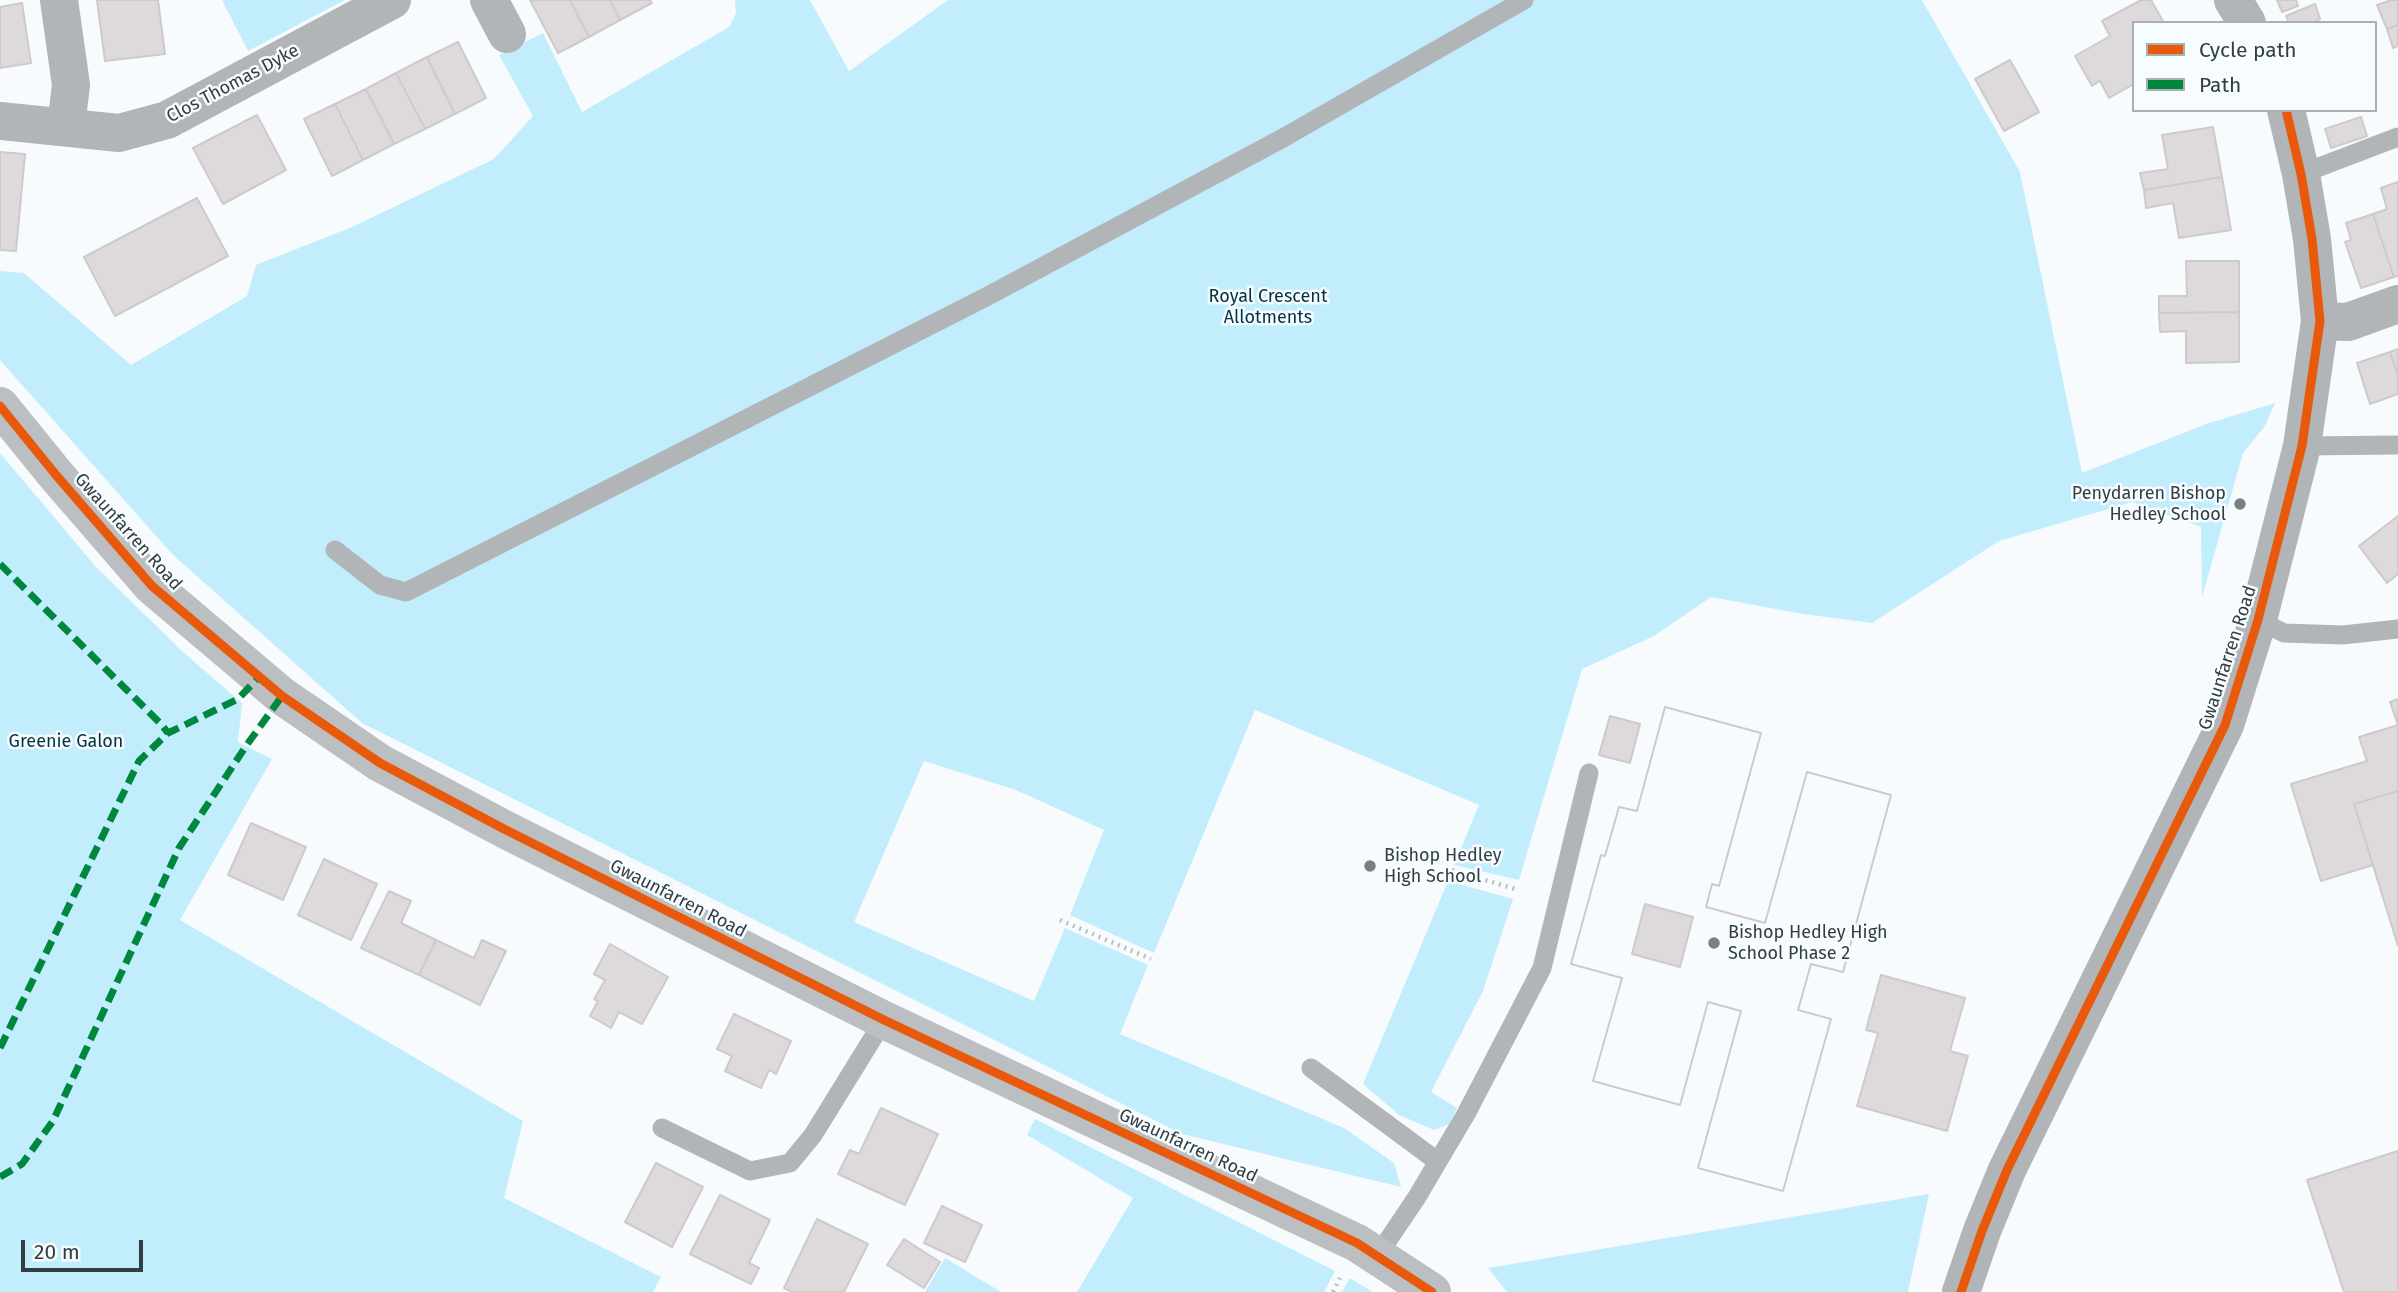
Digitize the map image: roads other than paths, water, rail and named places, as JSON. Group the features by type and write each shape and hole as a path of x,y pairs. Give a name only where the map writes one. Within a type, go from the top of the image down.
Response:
{"street":[{"path":"59,0 71,85 66,127"},
{"name":"Clos Thomas Dyke","path":"0,121 119,133 167,120 392,0"},
{"path":"489,0 507,34"},
{"path":"2233,0 2246,21"},
{"name":"Gwaunfarren Road","path":"1961,1292 2007,1170 2225,725 2258,620 2302,446 2320,321 2312,239 2286,112"},
{"path":"2320,321 2348,322 2398,304"},
{"name":"Gwaunfarren Road","path":"0,406 152,586 282,696 391,769 504,829 884,1020 1345,1237 1378,1255 1433,1292"}],"lane":[{"path":"335,550 380,585 406,592 986,297 1283,138 1524,0"},
{"path":"2301,174 2398,137"},
{"path":"2302,446 2398,445"},
{"path":"2258,620 2284,634 2343,635 2398,629"},
{"path":"1378,1255 1417,1197 1466,1114 1542,968 1589,773"},
{"path":"662,1128 750,1171 790,1163 813,1135 884,1020"},
{"path":"1311,1068 1437,1161"}],"place":[{"name":"Penydarren Bishop Hedley School","path":"2240,504"},
{"name":"Bishop Hedley High School","path":"1370,866"},
{"name":"Bishop Hedley High School Phase 2","path":"1714,943"}],"park label":[{"name":"Royal Crescent Allotments","path":"1268,307"},
{"name":"Greenie Galon","path":"66,742"}]}
